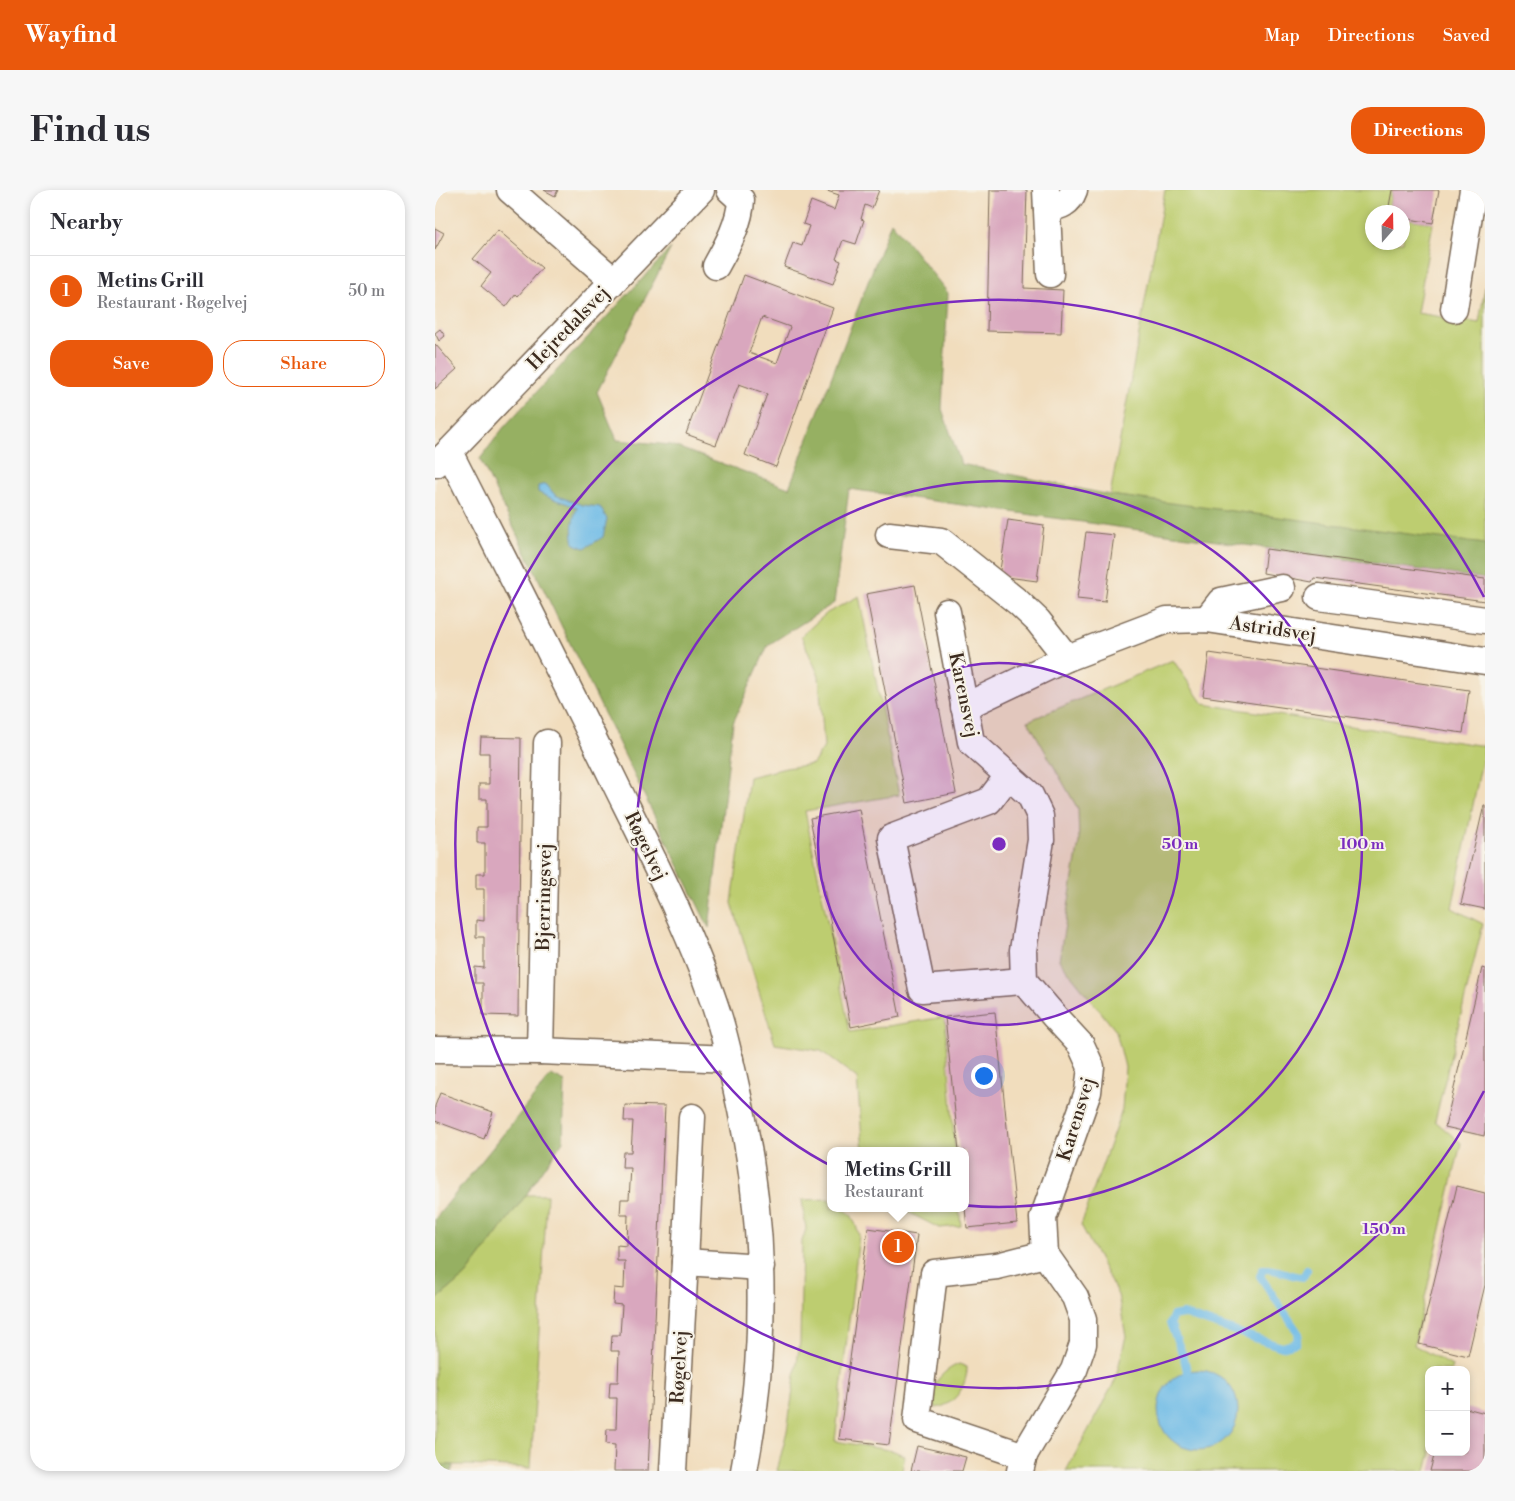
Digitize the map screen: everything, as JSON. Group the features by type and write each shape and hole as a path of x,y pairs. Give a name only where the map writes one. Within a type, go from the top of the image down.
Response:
{"street":[{"path":"510,190 613,280"},
{"name":"Hejredalsvej","path":"442,458 701,190"},
{"path":"716,266 728,244 741,210 741,200 730,190"},
{"path":"1050,274 1047,199 1061,206 1070,200 1075,190"},
{"path":"1454,309 1473,190"},
{"name":"Røgelvej","path":"442,458 607,766 678,914 706,978 720,1021 743,1116 755,1187 761,1268 761,1319 757,1371 744,1471"},
{"path":"889,535 941,541 1019,603 1038,622 1067,658"},
{"path":"1207,619 1221,601 1282,588"},
{"path":"1319,597 1485,620"},
{"name":"Karensvej","path":"947,612 971,742 1029,795 1040,816 1041,840 1023,950 1025,981 1081,1045 1091,1067 1087,1092 1043,1218 1045,1254"},
{"name":"Astridsvej","path":"964,707 1067,658 1167,620 1207,619 1485,661"},
{"name":"Bjerringsvej","path":"540,1051 547,743"},
{"path":"1008,776 989,801 891,838 922,990 1025,981"},
{"path":"435,1050 540,1051 730,1059"},
{"name":"Røgelvej","path":"673,1471 692,1117"},
{"path":"1045,1254 1075,1297 1083,1319 1083,1344 1074,1370 1022,1464 917,1420 934,1273 997,1266 1045,1254"},
{"path":"685,1262 761,1268"}],"green space":[{"path":"1165,190 1392,190 1389,205 1365,205 1365,250 1410,250 1410,219 1433,223 1417,313 1479,323 1485,287 1485,548 1110,495"},
{"path":"891,222 948,293 942,409 961,464 1110,495 1485,544 1485,579 849,489 834,603 768,645 733,723 709,928 480,459 504,427 671,248 597,392 617,440 671,445 789,488"},
{"path":"859,596 899,795 805,811 850,1032 945,1017 955,1147 863,1147 857,1078 821,1051 775,1044 732,903 749,777 813,764 824,747 819,676 801,636 827,613"},
{"path":"1173,660 1203,704 1485,746 1452,908 1483,924 1435,1121 1461,1143 1414,1345 1452,1366 1425,1366 1425,1456 1430,1456 1426,1471 1066,1471 1115,1381 1126,1336 1118,1295 1081,1225 1122,1110 1125,1067 1116,1031 1059,960 1079,842 1078,809 1028,721"},
{"path":"551,1075 565,1082 563,1141 526,1195 466,1275 435,1301 435,1219"},
{"path":"526,1195 547,1195 531,1468 435,1465 435,1301 466,1275"},
{"path":"827,1199 827,1212 848,1212 855,1223 859,1235 835,1441 894,1451 905,1456 902,1471 777,1471 787,1431 800,1342 802,1241 806,1229 802,1200"},
{"path":"908,1212 959,1212 961,1226 939,1228"},
{"path":"959,1364 967,1367 965,1381 959,1394 949,1403 936,1408 932,1397 934,1386 945,1372"},
{"path":"435,1465 454,1465 452,1471 435,1471"}],"water":[{"path":"546,484 555,495 582,505 600,507 607,519 603,537 585,548 574,544 572,525 577,508 538,492 538,486"},
{"path":"1190,1370 1206,1370 1227,1381 1238,1402 1238,1418 1227,1439 1206,1450 1190,1450 1176,1444 1164,1432 1158,1418 1158,1402 1164,1388 1176,1376"}],"building":[{"path":"544,190 558,190 555,196"},
{"path":"824,190 879,190 872,208 865,205 861,219 864,220 856,244 843,240 836,259 841,261 833,284 784,267 793,243 802,246 809,226 803,224 811,201 834,210 839,195"},
{"path":"990,190 1027,190 1024,288 1063,290 1061,333 987,331"},
{"path":"1392,190 1439,190 1433,223 1410,219 1410,205 1389,205"},
{"path":"435,228 444,233 435,250"},
{"path":"498,230 542,268 506,307 481,286 491,273 473,259"},
{"path":"744,275 833,308 776,467 745,455 767,394 739,384 716,445 686,434","holes":["762,317 790,327 777,363 749,353"]},
{"path":"440,329 445,336 439,341 435,333"},
{"path":"435,344 457,369 435,389"},
{"path":"1008,520 1044,525 1037,581 999,576"},
{"path":"1086,532 1114,535 1105,602 1077,599"},
{"path":"1266,549 1485,579 1485,601 1314,578 1312,582 1263,573"},
{"path":"915,585 956,793 907,803 866,594"},
{"path":"1209,653 1469,690 1463,733 1203,696"},
{"path":"481,737 521,738 518,1016 483,1015 483,983 475,983 475,967 484,968 484,937 476,937 476,920 484,921 484,889 476,889 476,874 485,874 485,843 477,843 477,827 487,827 487,799 479,799 479,784 489,784 489,753 480,753"},
{"path":"1485,805 1485,909 1461,904"},
{"path":"859,809 900,1017 851,1027 810,818"},
{"path":"1482,968 1485,969 1484,1136 1445,1127"},
{"path":"995,1012 1017,1223 967,1228 965,1212 969,1212 969,1147 959,1147 945,1017"},
{"path":"440,1093 493,1112 484,1139 435,1121 435,1106"},
{"path":"625,1105 665,1106 648,1471 614,1471 615,1445 606,1444 607,1429 616,1429 617,1398 609,1398 610,1382 618,1382 619,1351 611,1351 612,1335 620,1335 622,1305 613,1304 614,1288 624,1289 625,1261 617,1261 617,1245 627,1246 628,1215 620,1215 621,1199 629,1199 631,1168 622,1168 623,1152 631,1152 633,1121 624,1121"},
{"path":"1457,1186 1485,1193 1485,1285 1468,1356 1419,1344"},
{"path":"868,1228 917,1235 889,1445 839,1439"},
{"path":"1470,1409 1485,1413 1485,1460 1482,1471 1430,1471 1434,1456 1470,1456"},
{"path":"917,1446 966,1457 962,1471 911,1471"}],"waterway":[{"path":"1187,1371 1184,1358 1170,1323 1173,1316 1183,1314 1282,1347 1296,1343 1299,1334 1260,1276 1263,1269 1303,1277 1307,1270"}],"place":[{"name":"Metins Grill","path":"898,1247"}]}
